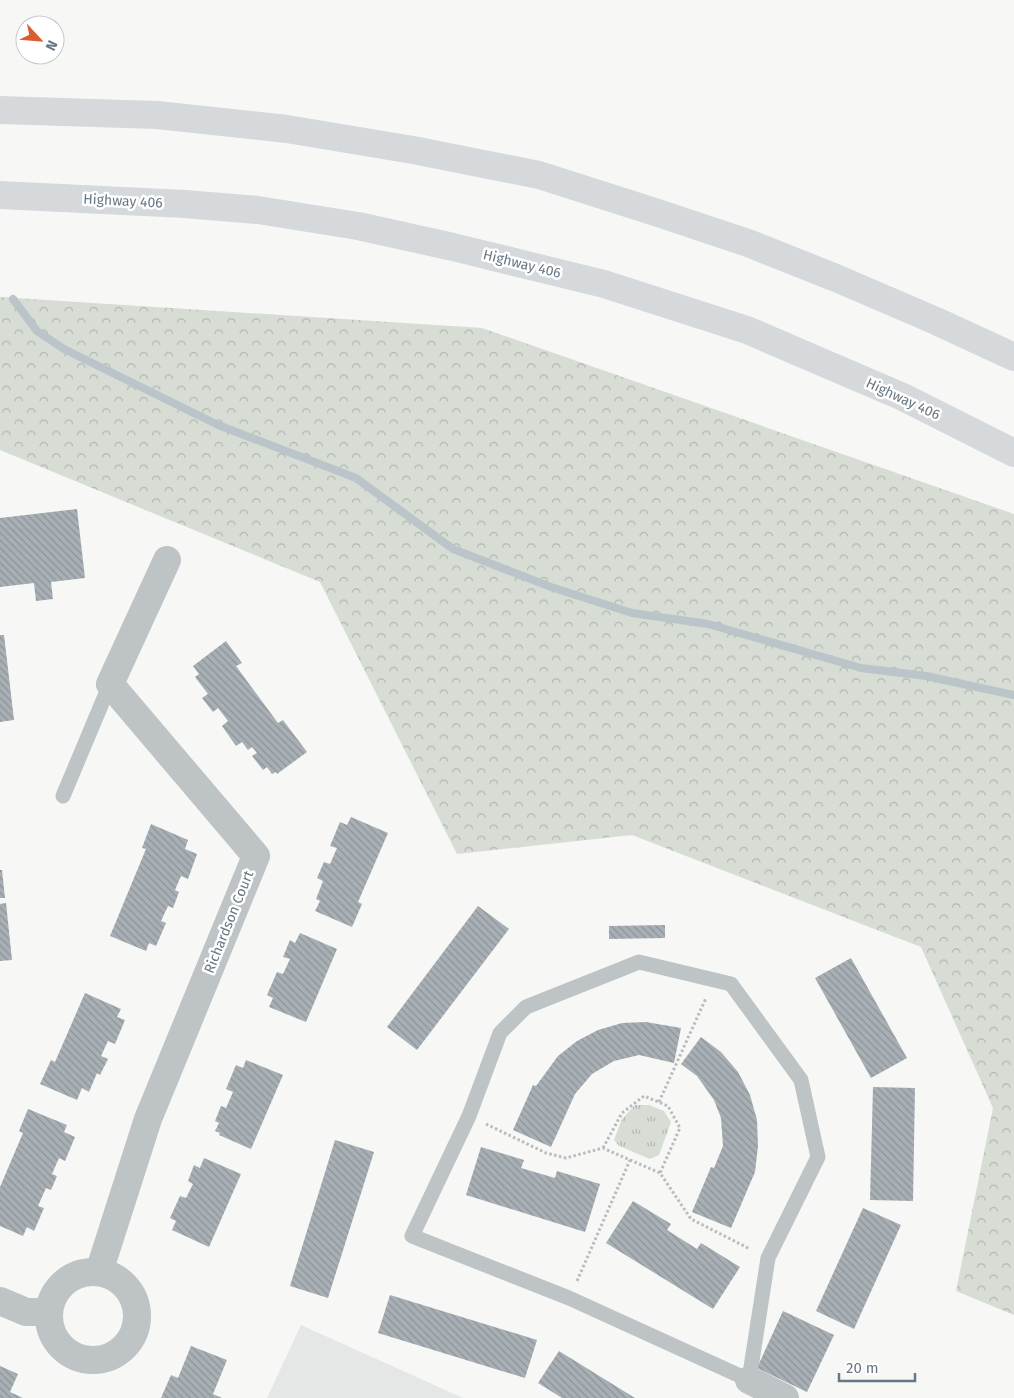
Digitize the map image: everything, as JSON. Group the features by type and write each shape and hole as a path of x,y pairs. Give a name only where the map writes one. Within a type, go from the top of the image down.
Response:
{"highway":[{"path":"0,110 157,115 286,129 413,150 539,175 757,247 918,313 1014,357"},
{"name":"Highway 406","path":"0,195 185,204 258,210 358,226 453,246 604,284 747,330 903,397 1014,453"}],"street":[{"path":"110,684 167,560"},
{"name":"Richardson Court","path":"99,1272 148,1119 256,856 110,684"},
{"path":"84,1272 99,1272 113,1276 125,1285 134,1297 137,1311 137,1326 131,1340 121,1351 108,1359 93,1361 79,1359 66,1352 56,1341 50,1327 49,1312 52,1298 60,1286 71,1277 84,1272"},
{"path":"0,1301 26,1312 49,1312"},
{"path":"749,1380 785,1398"}],"lane":[{"path":"63,796 110,684"},
{"path":"639,962 714,980 731,984 802,1080 818,1157 768,1258 749,1380 569,1298 412,1236 468,1116 500,1033 526,1007 639,962"}],"path":[{"path":"659,1102 714,980"},
{"path":"603,1148 622,1113 644,1096 659,1102 668,1106 680,1128 660,1173"},
{"path":"468,1116 546,1154 566,1158 603,1148 660,1173 691,1219 768,1258"},
{"path":"569,1298 630,1160"}],"shaded area":[{"path":"301,1325 463,1398 267,1398"}],"green space":[{"path":"0,297 482,328 1014,514 1014,1315 956,1291 993,1108 921,947 632,835 457,854 320,582 0,450"},
{"path":"635,1105 649,1105 664,1111 671,1122 659,1155 650,1159 619,1146 614,1140 622,1119"}],"building":[{"path":"77,509 85,578 51,582 53,599 36,601 34,583 0,587 0,518"},
{"path":"0,635 4,635 14,720 0,722"},
{"path":"226,641 242,663 236,666 278,723 283,720 307,752 277,774 276,772 272,774 267,767 263,770 252,756 257,753 252,747 248,750 242,742 236,746 222,726 228,721 218,708 213,712 202,698 208,694 195,677 199,674 193,666"},
{"path":"351,817 388,833 358,902 362,904 352,927 315,911 320,901 316,899 323,881 317,878 324,862 330,864 337,848 330,846 340,822 347,825"},
{"path":"151,824 188,840 185,849 197,854 188,879 181,876 175,890 179,892 173,908 168,906 161,921 166,923 156,946 149,943 146,951 110,936 146,849 142,848"},
{"path":"0,870 2,870 5,898 0,898"},
{"path":"6,903 12,960 0,961 0,904"},
{"path":"478,906 509,929 417,1050 387,1027"},
{"path":"665,925 665,938 609,939 609,926"},
{"path":"300,933 337,949 306,1022 269,1007 273,998 267,995 277,972 283,974 290,959 283,957 290,940 295,943"},
{"path":"851,958 907,1058 871,1078 815,978"},
{"path":"85,993 121,1009 117,1017 125,1020 115,1044 108,1041 101,1056 108,1059 100,1075 97,1073 89,1092 82,1088 77,1100 40,1084 51,1060 55,1062"},
{"path":"646,1022 681,1028 674,1063 639,1055 614,1061 592,1074 575,1094 551,1147 513,1130 533,1085 536,1086 558,1056 577,1041 598,1030 622,1023"},
{"path":"701,1037 721,1052 738,1072 750,1095 757,1120 758,1146 755,1172 731,1228 692,1212 711,1167 714,1168 723,1146 721,1118 714,1100 697,1076 681,1064"},
{"path":"246,1060 283,1075 251,1149 219,1135 220,1133 215,1131 219,1123 215,1121 221,1106 226,1108 233,1092 226,1089 236,1065 243,1068"},
{"path":"873,1087 915,1088 913,1201 870,1200"},
{"path":"28,1109 67,1125 64,1132 75,1137 65,1161 59,1158 52,1174 57,1176 51,1190 46,1188 38,1206 44,1208 34,1231 27,1227 23,1236 0,1226 0,1187 23,1133 19,1131"},
{"path":"335,1140 374,1152 328,1298 290,1286"},
{"path":"481,1147 524,1160 521,1168 555,1178 557,1171 600,1184 585,1232 466,1195"},
{"path":"204,1158 241,1174 209,1247 172,1230 176,1221 170,1218 180,1196 186,1198 193,1184 188,1181 194,1165 200,1168"},
{"path":"633,1201 671,1224 667,1230 697,1249 701,1243 740,1267 713,1309 606,1243"},
{"path":"863,1208 901,1225 854,1329 816,1311"},
{"path":"390,1295 537,1340 525,1378 378,1333"},
{"path":"783,1311 834,1335 807,1392 757,1368"},
{"path":"191,1346 227,1360 213,1394 222,1398 161,1398 171,1375 178,1378"},
{"path":"559,1351 635,1398 562,1398 538,1383"},
{"path":"0,1366 18,1374 10,1392 23,1398 0,1398"}],"waterway":[{"path":"13,299 37,331 64,349 218,425 356,478 453,549 551,587 632,613 708,624 861,668 926,676 1014,695"}]}
